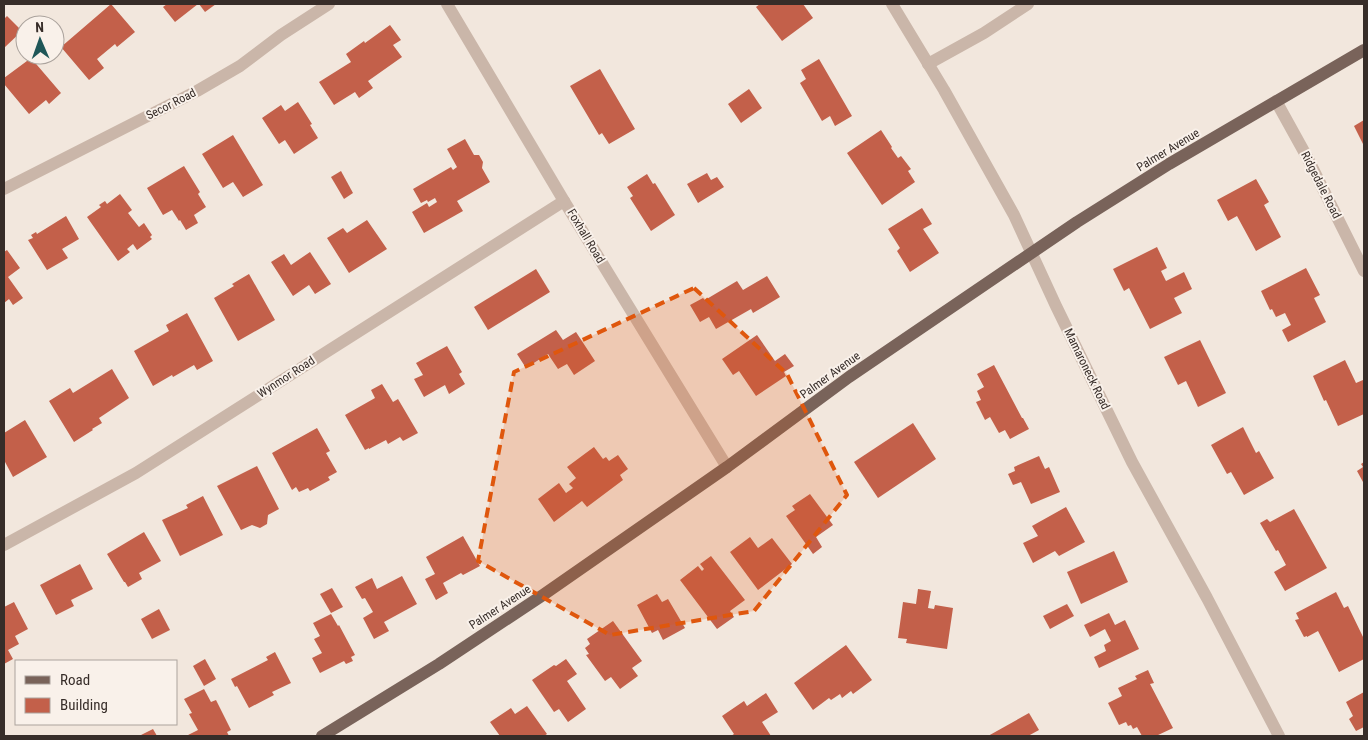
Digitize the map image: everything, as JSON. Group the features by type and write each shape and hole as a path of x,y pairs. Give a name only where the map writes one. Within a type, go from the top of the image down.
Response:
{"main road":[{"name":"Palmer Avenue","path":"322,736 439,664 535,601 727,467 849,377 1077,222 1169,164 1364,50"}],"street":[{"name":"Secor Road","path":"4,189 179,100 240,66 280,35 329,4"},
{"name":"Foxhall Road","path":"447,4 564,201 727,467"},
{"name":"Mamaroneck Road","path":"892,4 1014,215 1132,462 1207,598 1279,736"},
{"path":"928,64 984,33 1028,4"},
{"name":"Ridgedale Road","path":"1276,101 1307,157 1364,271"},
{"name":"Wynmor Road","path":"4,545 136,473 564,201"}],"highlighted area":[{"path":"694,288 787,374 847,495 754,611 610,635 478,561 514,372"}],"building":[{"path":"111,4 135,32 117,47 115,44 97,59 104,68 89,80 65,52 65,44"},
{"path":"167,4 198,4 175,22 163,7"},
{"path":"199,4 216,4 205,12"},
{"path":"760,4 803,4 813,18 782,41 756,7"},
{"path":"7,16 15,24 15,38 4,48 4,19"},
{"path":"390,25 401,40 393,45 402,57 368,81 373,88 359,98 355,92 334,105 319,82 351,62 346,54"},
{"path":"819,59 852,116 835,126 830,116 822,121 800,83 806,79 801,70"},
{"path":"22,65 37,65 61,93 49,104 46,100 29,114 4,84 4,78"},
{"path":"600,69 635,129 609,144 602,133 599,135 570,86"},
{"path":"749,89 762,108 741,123 728,104"},
{"path":"298,102 312,124 310,125 318,138 294,154 285,140 279,144 262,118 281,105 285,111"},
{"path":"1364,120 1364,146 1354,126"},
{"path":"881,130 898,158 901,156 911,169 908,171 915,182 882,205 847,153"},
{"path":"233,135 263,185 243,197 233,182 223,188 202,154"},
{"path":"465,139 474,155 479,155 483,162 482,168 490,182 457,201 463,211 424,233 412,212 427,203 429,207 437,202 435,198 421,203 413,189 451,167 453,170 457,167 447,149"},
{"path":"184,166 200,192 198,194 206,207 194,215 198,223 186,230 172,210 163,215 147,188"},
{"path":"341,171 353,193 344,199 331,177"},
{"path":"707,173 711,180 717,177 724,187 698,203 687,184"},
{"path":"647,174 653,184 655,183 675,215 651,231 630,198 633,196 627,187"},
{"path":"1256,179 1269,202 1264,205 1281,237 1256,251 1237,216 1228,221 1217,200"},
{"path":"120,194 132,210 128,213 139,227 144,223 152,235 150,237 152,239 137,250 133,244 127,249 130,252 118,261 87,217 101,207 99,205 105,201 107,204"},
{"path":"922,208 932,224 923,229 939,253 910,272 897,251 900,248 888,229"},
{"path":"66,216 79,239 62,249 68,258 47,270 28,240 33,238 31,235 36,232 37,234"},
{"path":"367,220 387,249 349,273 327,238 343,228 347,233"},
{"path":"1157,247 1167,268 1161,271 1166,281 1184,272 1192,289 1174,298 1182,313 1150,329 1129,288 1124,291 1113,269"},
{"path":"7,250 20,268 8,277 23,298 13,305 9,299 4,303 4,252"},
{"path":"310,252 331,284 315,294 309,285 293,296 271,262 284,254 291,265"},
{"path":"1306,268 1320,295 1314,298 1326,322 1288,342 1282,330 1291,325 1285,313 1276,317 1272,309 1270,310 1261,291"},
{"path":"536,269 550,292 488,330 474,307"},
{"path":"249,274 275,320 238,341 214,298"},
{"path":"767,276 780,297 753,313 751,309 716,329 709,317 700,322 690,305 703,298 705,300 737,281 743,290"},
{"path":"187,313 213,361 197,370 194,365 153,386 134,351 169,331 166,325"},
{"path":"556,330 563,340 576,332 595,361 574,375 567,364 558,369 548,354 526,368 517,354"},
{"path":"757,335 775,361 785,354 794,366 784,372 786,376 756,396 739,371 733,375 722,359"},
{"path":"1200,340 1226,393 1198,407 1186,381 1178,385 1164,357"},
{"path":"447,346 462,372 459,374 465,384 449,394 445,385 424,397 414,379 423,375 416,363"},
{"path":"1345,360 1356,383 1364,381 1364,414 1338,426 1313,376"},
{"path":"994,365 1029,429 1010,439 1005,430 999,433 990,417 985,420 976,402 981,400 977,391 984,387 977,374"},
{"path":"112,369 129,398 99,418 102,423 74,442 49,401 70,388 73,393"},
{"path":"382,384 393,402 398,399 418,433 403,441 400,437 388,444 386,440 365,450 345,415 375,398 371,390"},
{"path":"25,420 47,457 13,477 4,460 4,433"},
{"path":"913,423 936,459 878,498 854,462"},
{"path":"1243,427 1256,453 1259,451 1274,478 1244,495 1231,472 1227,474 1211,445"},
{"path":"317,428 330,451 326,453 337,472 328,477 330,480 310,491 308,488 299,492 296,487 292,490 272,453"},
{"path":"594,447 603,459 606,457 609,461 618,455 628,469 620,475 623,480 587,507 582,501 554,522 538,499 559,483 566,493 573,488 569,484 576,478 567,467"},
{"path":"1039,456 1045,469 1049,467 1060,492 1031,504 1021,482 1013,485 1008,474 1015,471 1014,467"},
{"path":"1364,462 1363,482 1357,471 1363,467 1361,464"},
{"path":"257,466 279,509 268,515 267,524 260,528 252,525 241,530 217,486"},
{"path":"810,494 833,525 816,537 822,547 813,554 786,516 795,510 792,506"},
{"path":"203,496 223,535 180,556 162,520 188,508 186,505"},
{"path":"1066,507 1085,542 1059,556 1055,551 1033,563 1023,543 1038,536 1032,526"},
{"path":"1294,509 1327,568 1285,591 1274,572 1286,565 1260,523 1267,519 1270,522"},
{"path":"144,532 161,561 139,573 142,579 128,587 107,554"},
{"path":"463,536 480,566 463,575 461,573 443,583 448,593 436,600 425,579 435,574 426,557"},
{"path":"750,537 758,548 772,538 792,564 758,590 730,552"},
{"path":"1114,551 1128,582 1081,604 1067,572"},
{"path":"711,556 745,600 730,611 734,617 717,629 680,580 698,566 702,571 704,569 700,564"},
{"path":"80,564 93,589 71,600 74,606 56,615 40,585"},
{"path":"402,576 417,604 384,622 389,631 374,639 363,618 373,612 365,598 362,599 355,587 372,578 377,589"},
{"path":"332,588 343,607 331,613 320,594"},
{"path":"918,589 931,591 928,608 934,609 935,605 953,608 947,649 906,643 907,639 898,638 903,602 916,604"},
{"path":"1336,592 1344,608 1348,606 1364,639 1364,659 1339,672 1318,631 1304,637 1295,620 1299,619 1296,613"},
{"path":"657,594 662,602 668,599 685,628 663,640 658,630 652,633 637,605"},
{"path":"14,602 28,629 15,636 19,644 8,650 13,659 4,664 4,607"},
{"path":"1067,604 1074,616 1050,629 1043,616"},
{"path":"159,609 170,630 152,639 141,619"},
{"path":"1109,613 1115,625 1125,620 1139,649 1099,668 1094,657 1106,651 1104,645 1111,641 1105,629 1090,637 1084,625"},
{"path":"331,614 355,655 351,657 353,661 346,664 344,661 320,673 312,658 322,653 314,639 320,636 313,623"},
{"path":"613,621 642,661 632,668 638,676 620,689 611,677 605,681 586,655 589,654 585,648 590,644 587,639"},
{"path":"846,645 872,680 853,694 851,691 842,698 840,694 831,700 829,698 813,710 794,683"},
{"path":"275,652 291,683 272,692 274,695 249,708 231,679 268,660 266,657"},
{"path":"205,659 216,679 204,686 193,666"},
{"path":"566,659 577,674 567,681 586,709 568,722 559,709 554,712 532,680"},
{"path":"1148,670 1154,683 1150,684 1173,728 1156,736 1142,736 1137,727 1133,729 1126,722 1119,725 1108,703 1122,696 1118,688 1137,679 1135,676"},
{"path":"204,689 211,702 216,700 231,730 227,732 229,736 186,736 198,730 189,714 192,713 184,699"},
{"path":"1364,692 1364,727 1356,731 1349,719 1353,716 1346,702"},
{"path":"766,693 778,712 762,722 771,736 731,736 734,734 722,716 744,701 747,706"},
{"path":"527,706 547,734 544,736 500,736 490,722 511,708 515,714"},
{"path":"1029,713 1039,730 1028,736 988,736"},
{"path":"153,729 157,736 139,736"}]}
